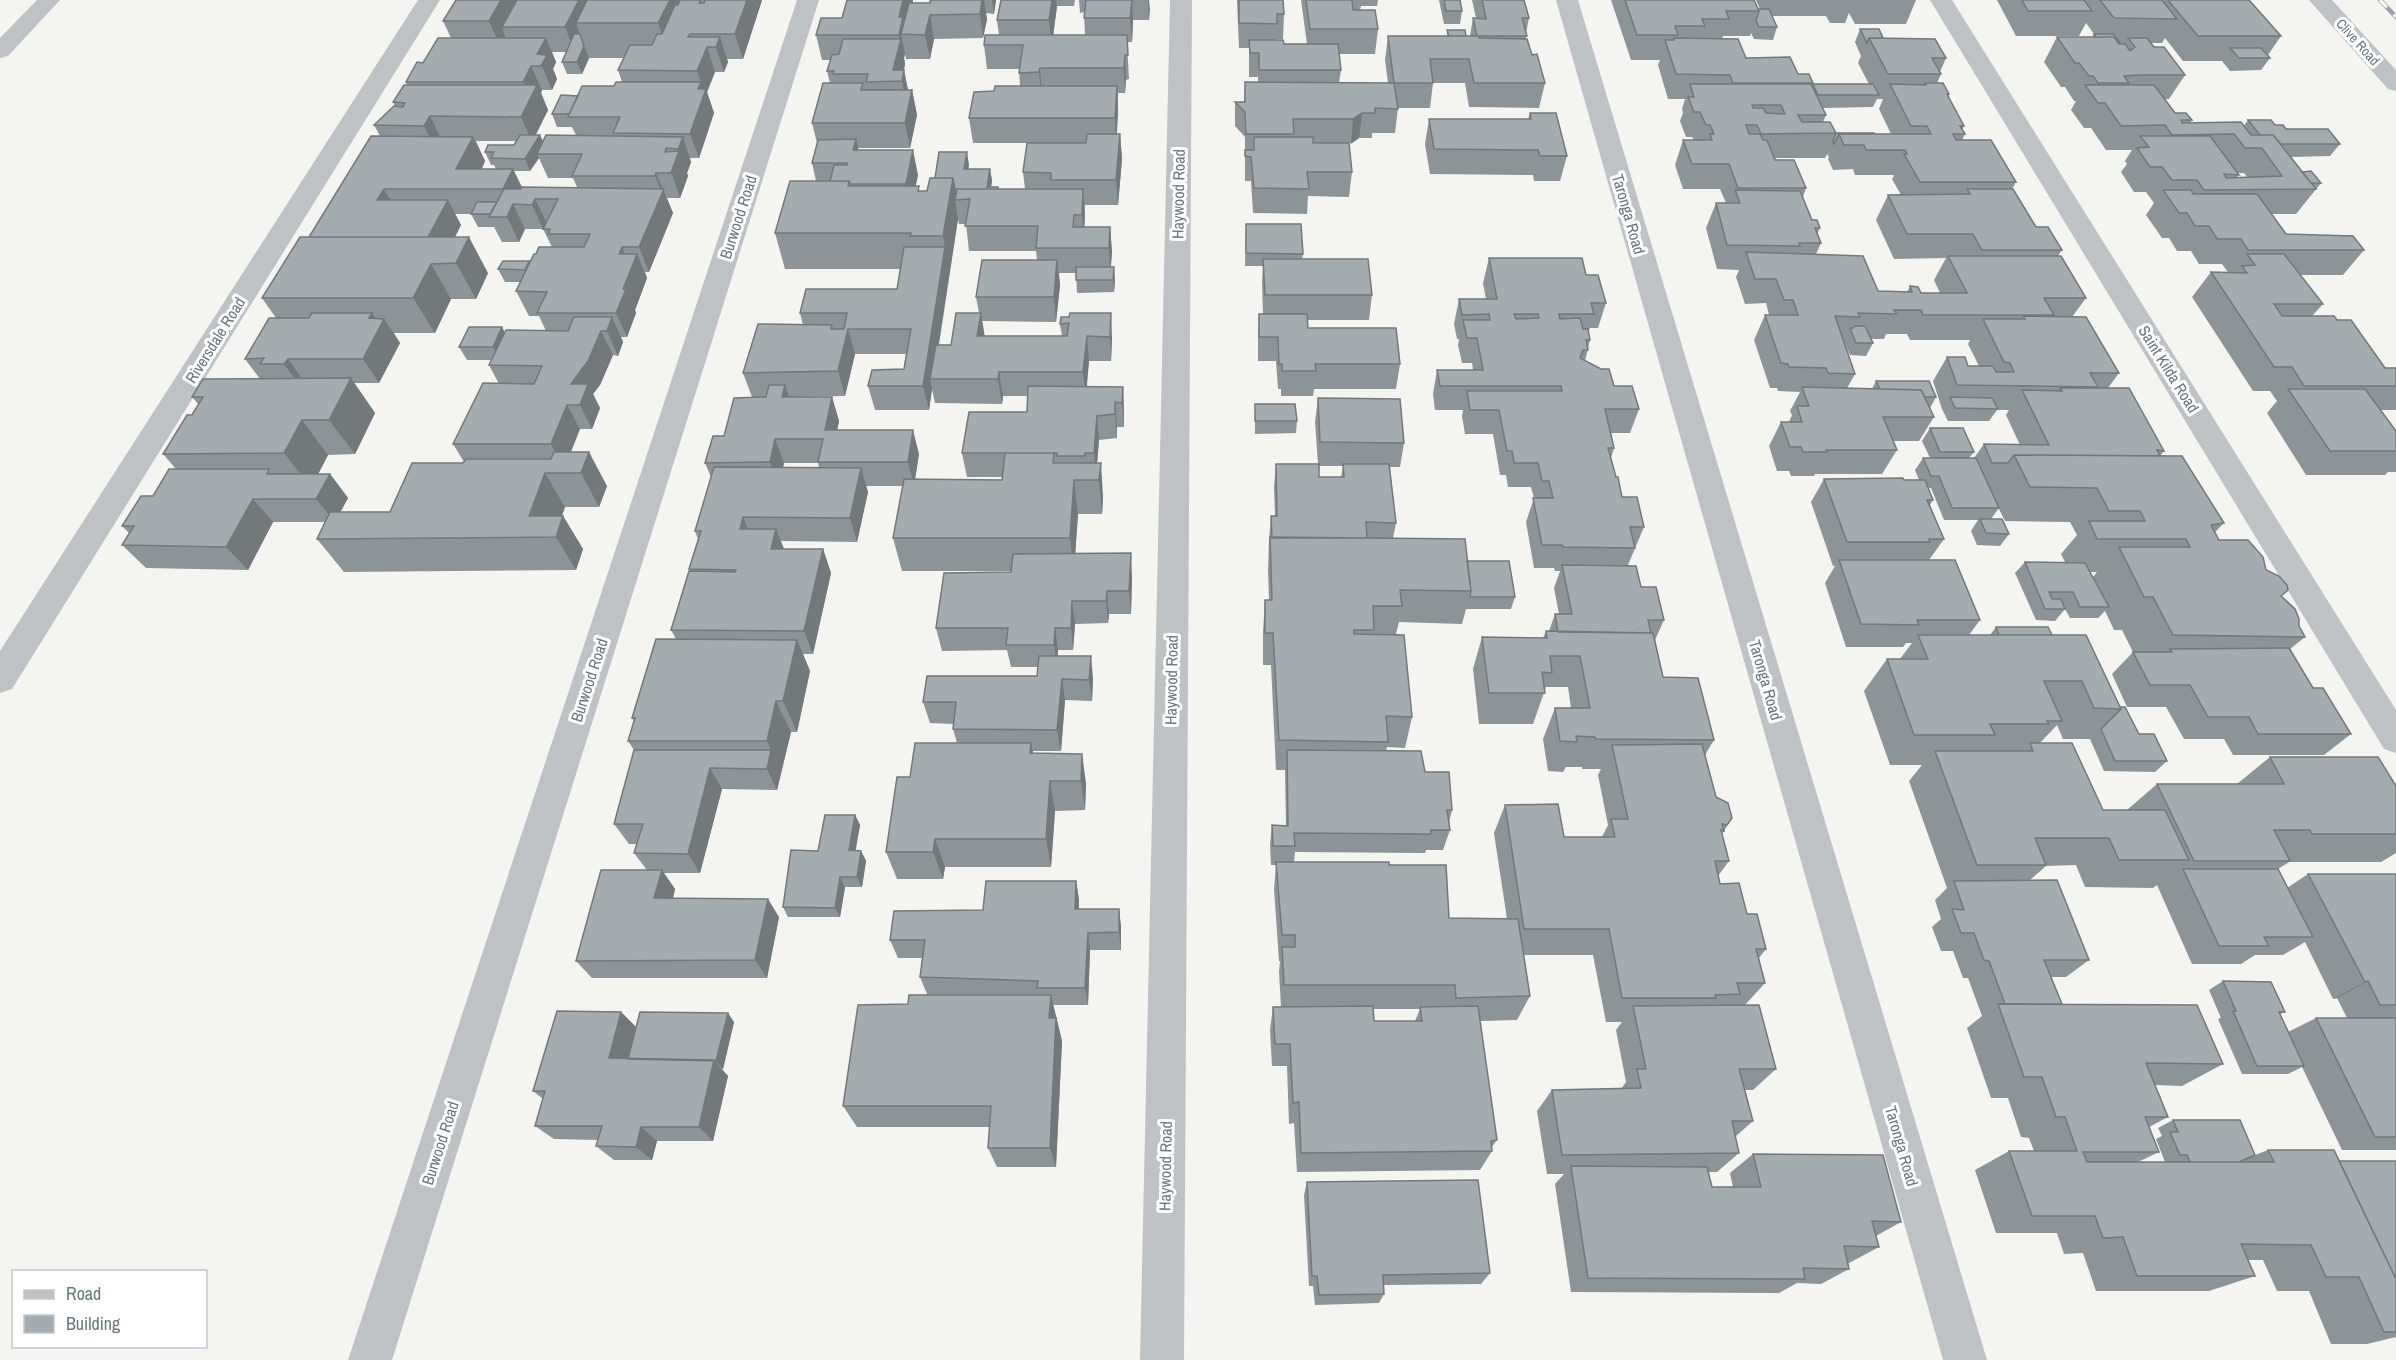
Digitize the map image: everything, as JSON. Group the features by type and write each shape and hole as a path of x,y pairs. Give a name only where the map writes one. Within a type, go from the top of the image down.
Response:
{"street":[{"path":"0,51 49,0"},
{"name":"Riversdale Road","path":"0,679 429,0"},
{"name":"Burwood Road","path":"370,1360 808,0"},
{"name":"Haywood Road","path":"1162,1360 1181,0"},
{"name":"Taronga Road","path":"1567,0 1965,1360"},
{"name":"Saint Kilda Road","path":"1941,0 2396,739"},
{"name":"Clive Road","path":"2320,0 2396,84"}],"building":[{"path":"456,0 501,0 489,21 443,21"},
{"path":"517,0 579,0 565,27 502,27"},
{"path":"587,0 670,0 658,23 576,23"},
{"path":"680,0 701,0 699,3 704,3 705,0 747,0 735,34 690,34 688,37 720,37 716,47 707,47 697,71 618,70 630,45 652,45 657,34 662,34 675,5 678,5"},
{"path":"847,0 903,0 899,17 903,17 899,35 816,35 821,18 842,18"},
{"path":"931,0 982,0 980,14 930,15 925,35 901,34 909,3 930,3"},
{"path":"1001,0 1052,0 1049,20 997,20"},
{"path":"1086,0 1132,0 1130,18 1084,18"},
{"path":"1239,0 1283,0 1284,14 1277,14 1277,24 1239,23"},
{"path":"1306,0 1352,0 1353,10 1375,10 1378,29 1310,29"},
{"path":"1444,0 1460,0 1462,11 1446,11"},
{"path":"1482,0 1524,0 1529,18 1522,18 1527,36 1477,36 1473,18 1486,19"},
{"path":"1625,0 1754,0 1759,11 1726,11 1729,19 1702,19 1705,26 1675,26 1678,35 1637,35"},
{"path":"2022,0 2084,0 2092,11 2028,11"},
{"path":"2100,0 2162,0 2177,19 2114,18"},
{"path":"2168,0 2249,0 2281,36 2198,36"},
{"path":"1758,9 1769,9 1777,27 1759,27 1756,20"},
{"path":"1860,29 1879,29 1883,38 1869,38 1867,43"},
{"path":"1447,30 1465,30 1466,36 1449,36"},
{"path":"574,34 580,34 584,46 577,62 562,62"},
{"path":"2094,34 2113,34 2121,44 2114,37 2096,37"},
{"path":"985,35 1127,35 1128,55 1125,55 1124,68 1040,68 1039,72 1019,73 1023,45 984,45"},
{"path":"1388,36 1479,36 1479,38 1527,39 1532,55 1537,54 1545,83 1474,83 1469,59 1430,59 1433,83 1394,83"},
{"path":"2057,37 2114,37 2119,44 2125,44 2130,51 2135,47 2128,38 2147,38 2154,47 2164,47 2185,75 2124,76 2129,83 2098,83 2079,63 2075,63"},
{"path":"438,38 546,38 537,54 547,55 541,66 531,66 523,82 406,82 417,62 423,63"},
{"path":"1674,38 1738,39 1746,58 1790,57 1798,74 1809,74 1813,83 1733,83 1730,75 1676,74 1665,40 1674,40"},
{"path":"1869,38 1935,39 1946,58 1932,58 1941,74 1888,74"},
{"path":"843,39 901,39 893,70 904,70 902,81 866,82 868,74 833,74 834,71 827,71 832,55 839,54"},
{"path":"1249,40 1283,40 1284,44 1338,44 1341,70 1259,70 1259,53 1250,53"},
{"path":"2230,48 2261,48 2270,58 2239,58"},
{"path":"616,82 701,82 698,89 706,89 690,134 613,133 620,117 568,117 582,86 614,86"},
{"path":"1245,82 1394,83 1398,109 1375,108 1375,113 1362,113 1353,119 1293,119 1294,134 1246,134 1245,112 1235,102 1245,102"},
{"path":"823,83 863,83 861,90 912,90 905,123 812,123"},
{"path":"1925,83 1943,83 1949,94 1947,94 1964,126 1960,126 1965,134 1953,134 1956,140 1991,140 2016,182 1920,182 1904,154 1907,154 1905,150 1866,150 1864,145 1844,145 1839,134 1931,134 1927,126 1911,126 1890,84 1926,85"},
{"path":"1690,84 1811,84 1826,115 1798,115 1802,122 1830,122 1836,133 1761,134 1757,125 1746,125 1749,134 1760,134 1763,140 1767,140 1775,160 1794,160 1806,188 1738,188 1729,164 1692,164 1683,140 1712,140 1710,134 1714,134 1710,125 1706,125 1700,112 1694,112 1688,97 1694,97","holes":["1752,105 1781,105 1785,114 1766,113 1763,108 1753,108"]},
{"path":"1813,84 1873,84 1879,95 1818,95"},
{"path":"404,85 537,85 521,117 430,116 424,126 374,125 394,106 403,107 405,103 393,102"},
{"path":"2085,85 2154,85 2175,113 2186,113 2192,120 2181,120 2182,123 2241,122 2251,135 2273,135 2316,189 2204,190 2197,180 2172,180 2162,167 2150,167 2137,148 2149,147 2140,136 2210,136 2239,175 2224,174 2226,178 2282,176 2262,148 2245,148 2234,134 2172,135 2165,125 2121,126 2105,103 2098,103"},
{"path":"995,86 1117,86 1115,118 969,118 974,92 994,91"},
{"path":"561,95 578,96 569,114 552,114"},
{"path":"1530,113 1556,113 1567,156 1540,156 1538,150 1434,149 1429,119 1531,119"},
{"path":"2248,120 2271,120 2275,125 2283,125 2286,129 2328,129 2340,144 2281,144 2273,135 2260,135"},
{"path":"1836,133 1875,134 1839,134 1834,144"},
{"path":"1087,134 1120,134 1116,180 1051,180 1051,173 1023,172 1027,143 1086,143"},
{"path":"520,135 540,135 525,159 491,158 494,152 485,152 488,145 514,145"},
{"path":"546,135 683,137 678,149 666,148 665,152 679,151 671,173 656,173 655,176 572,176 582,154 537,154"},
{"path":"371,136 473,137 456,169 513,169 503,189 384,189 377,200 448,200 428,237 309,237"},
{"path":"1254,137 1313,137 1313,143 1349,143 1352,172 1307,172 1309,189 1254,188 1251,157 1245,156 1245,150 1254,150"},
{"path":"856,139 853,150 913,150 906,184 850,184 849,181 830,181 834,165 847,165 847,163 812,163 818,140"},
{"path":"939,152 967,152 964,169 990,169 987,187 998,187 998,189 957,189 956,195 953,178 935,178"},
{"path":"2311,171 2321,183 2311,183 2302,172"},
{"path":"930,178 953,178 943,236 910,236 911,233 775,233 790,181 849,181 848,186 919,186 918,191 927,191"},
{"path":"522,187 664,189 639,247 622,247 619,254 637,254 616,313 537,313 547,292 516,291 539,247 584,247 590,234 548,234 550,229 543,229 558,199 535,199 532,205 513,204 507,217 489,217 504,189 521,189"},
{"path":"957,189 1083,189 1082,215 1074,215 1073,227 1110,227 1109,248 1036,248 1038,226 965,226 970,199 955,200"},
{"path":"1967,189 2013,189 2036,227 2048,227 2062,250 1982,250 1973,234 1907,234 1888,195 1970,194"},
{"path":"1735,190 1800,191 1812,220 1817,220 1820,228 1815,228 1821,243 1799,243 1800,246 1727,245 1716,203 1740,203"},
{"path":"2163,190 2191,190 2193,194 2257,194 2286,234 2353,236 2364,250 2248,250 2241,239 2217,239 2209,226 2195,226 2187,213 2179,213"},
{"path":"477,202 497,202 490,214 471,214"},
{"path":"1246,224 1301,224 1303,254 1246,253"},
{"path":"300,237 469,237 456,263 431,264 413,298 262,298"},
{"path":"904,247 945,247 923,386 868,386 872,370 904,369 911,329 848,329 838,371 743,373 758,324 832,325 831,329 844,329 847,313 800,313 806,289 897,289"},
{"path":"1746,252 1863,256 1878,291 1912,292 1910,286 1918,287 1921,293 1967,293 1948,256 2061,256 2086,298 2044,298 2054,315 1923,315 1921,310 1894,310 1897,314 1858,313 1860,317 1835,316 1855,374 1828,373 1826,368 1789,367 1788,364 1781,363 1765,315 1798,315 1793,300 1784,300 1776,279 1755,279"},
{"path":"2247,254 2284,254 2323,304 2274,304 2282,316 2334,316 2337,320 2351,320 2385,368 2396,368 2396,386 2304,386 2292,367 2274,367 2211,272 2247,273 2242,266 2255,265"},
{"path":"1489,258 1582,258 1586,275 1598,275 1606,303 1591,303 1594,314 1559,314 1560,319 1580,318 1583,329 1588,329 1590,340 1586,340 1588,350 1583,350 1580,358 1601,369 1609,369 1614,386 1632,386 1639,409 1605,409 1614,448 1608,448 1622,497 1637,497 1644,527 1630,527 1635,548 1542,545 1533,498 1553,498 1549,481 1542,481 1538,463 1514,463 1512,451 1507,451 1499,410 1470,410 1467,391 1562,391 1561,386 1440,386 1437,370 1483,370 1477,338 1467,338 1463,320 1490,320 1489,314 1462,315 1459,299 1497,299","holes":["1514,314 1538,314 1539,318 1516,319"]},
{"path":"1263,259 1368,259 1372,295 1265,295"},
{"path":"982,260 1057,260 1054,297 976,297"},
{"path":"503,261 529,261 525,270 498,269"},
{"path":"1076,267 1114,267 1113,280 1076,280"},
{"path":"312,313 372,313 369,318 384,319 363,359 288,359 284,364 260,364 264,358 245,359 269,318 309,318"},
{"path":"956,313 981,313 977,336 1067,336 1069,323 1060,324 1061,317 1069,317 1070,313 1111,313 1110,337 1087,336 1083,372 999,372 998,379 930,379 936,345 951,345"},
{"path":"1259,314 1307,314 1308,328 1396,328 1400,364 1315,364 1316,371 1282,371 1282,364 1279,364 1278,337 1259,337"},
{"path":"2023,316 2086,317 2119,373 2090,373 2098,387 1957,385 1947,357 1965,357 1968,366 1993,366 1996,372 2014,372 2010,363 2004,362 1983,319 2025,319"},
{"path":"574,317 612,317 607,331 601,331 588,361 571,384 588,384 580,405 567,405 551,444 453,444 483,383 534,384 542,366 489,365 506,330 568,331"},
{"path":"1865,326 1873,343 1856,343 1850,328"},
{"path":"469,327 502,327 493,347 459,347"},
{"path":"351,378 329,420 302,420 284,453 163,454 187,415 192,415 203,397 192,397 203,379"},
{"path":"1876,381 1929,381 1936,397 1925,397 1921,390 1880,389"},
{"path":"769,385 785,385 782,397 832,397 825,430 913,430 908,462 818,462 823,439 775,439 770,462 705,463 713,436 724,436 734,398 766,397"},
{"path":"1028,386 1123,387 1122,403 1115,402 1115,414 1097,416 1094,453 1085,453 1085,456 1057,456 1057,453 962,453 969,412 1027,412"},
{"path":"1802,387 1921,390 1934,417 1883,417 1897,450 1803,452 1801,447 1790,447 1781,422 1802,422 1797,406 1809,406"},
{"path":"2060,388 2129,388 2164,451 2157,450 2160,456 2014,455 2008,463 1992,463 1984,444 2049,445 2022,390 2062,391"},
{"path":"2288,389 2365,389 2396,431 2396,451 2330,451"},
{"path":"1950,397 1992,398 1998,409 1955,408"},
{"path":"1318,398 1400,399 1404,443 1320,442"},
{"path":"1255,404 1295,404 1297,421 1255,421"},
{"path":"1930,428 1963,428 1974,452 1940,452"},
{"path":"554,452 589,452 581,473 545,473 529,516 563,516 556,537 317,539 330,512 390,512 412,463 463,463 466,459 551,459"},
{"path":"1005,453 1054,453 1053,463 1101,463 1099,480 1074,480 1070,538 893,538 904,479 1002,480"},
{"path":"2014,455 2182,456 2224,523 2211,525 2219,540 2248,540 2263,557 2266,570 2279,576 2287,585 2288,590 2281,596 2295,609 2299,626 2305,637 2173,635 2153,597 2144,597 2119,547 2190,547 2186,539 2097,539 2089,521 2145,521 2140,511 2109,511 2097,488 2030,487"},
{"path":"1923,458 1976,458 1999,508 1952,508 1939,476 1931,476"},
{"path":"1276,464 1319,464 1319,477 1344,477 1343,464 1389,464 1396,523 1366,522 1367,538 1272,538 1271,516 1277,516"},
{"path":"714,467 861,468 850,518 743,517 740,529 776,529 771,549 823,549 804,631 671,630 689,571 735,572 736,570 689,569 701,531 695,531"},
{"path":"169,469 269,469 267,474 330,474 316,499 253,499 226,547 122,545 134,526 122,526 141,496 153,496"},
{"path":"1903,478 1904,480 1925,480 1933,500 1927,500 1944,539 1929,539 1930,542 1847,542 1824,479"},
{"path":"1980,519 2002,519 2009,534 1986,533"},
{"path":"1270,537 1465,539 1471,591 1400,590 1402,606 1373,606 1374,630 1354,630 1354,634 1404,635 1412,717 1386,716 1388,742 1279,740 1273,633 1265,633 1265,600 1272,600"},
{"path":"1131,553 1129,591 1107,591 1106,601 1072,601 1071,628 1055,628 1054,645 1006,645 1008,628 936,628 944,573 1011,572 1013,554"},
{"path":"1839,560 1955,560 1980,620 1917,620 1919,625 1861,624"},
{"path":"1467,561 1509,561 1515,597 1470,597"},
{"path":"2025,562 2085,563 2109,607 2080,607 2073,592 2049,592 2052,599 2061,599 2065,609 2045,609"},
{"path":"1562,565 1636,566 1641,587 1656,587 1664,620 1648,620 1651,633 1558,632 1555,614 1572,614"},
{"path":"1996,627 2048,627 2052,635 1999,635"},
{"path":"1546,631 1653,633 1663,677 1698,678 1714,740 1596,739 1595,737 1576,736 1577,742 1560,741 1555,708 1590,708 1580,656 1550,656 1552,673 1542,672 1545,693 1489,693 1482,637 1547,638"},
{"path":"1918,635 2086,635 2121,709 2094,708 2082,681 2044,681 2062,721 2047,721 2049,724 1990,724 1995,735 1914,735 1887,659 1928,659"},
{"path":"656,639 797,640 783,701 776,701 767,741 628,741 635,718 632,718"},
{"path":"2289,648 2313,688 2323,688 2351,734 2258,734 2249,717 2208,717 2190,685 2150,685 2133,652 2172,652 2170,649"},
{"path":"1039,656 1091,656 1089,680 1062,679 1057,730 953,729 956,702 923,702 927,676 1037,676"},
{"path":"2120,707 2125,707 2139,734 2154,734 2167,761 2115,761 2101,729 2121,709"},
{"path":"915,743 1031,743 1030,753 1082,754 1081,781 1050,781 1046,839 935,839 933,852 886,852 897,777 910,777"},
{"path":"2030,743 2072,743 2103,810 2165,810 2189,860 2119,860 2109,838 2035,838 2046,865 1977,865 1935,751 2033,751"},
{"path":"1702,744 1716,797 1728,803 1732,818 1727,825 1722,824 1724,831 1721,830 1729,861 1715,861 1720,884 1739,883 1747,914 1757,914 1766,949 1756,949 1765,983 1737,983 1740,994 1715,995 1716,998 1622,998 1609,929 1524,929 1505,805 1558,804 1564,837 1615,837 1611,819 1628,819 1612,745"},
{"path":"634,750 771,750 767,769 710,768 688,854 634,853 643,824 614,824"},
{"path":"1287,750 1421,751 1425,772 1449,772 1452,810 1447,810 1450,830 1431,830 1431,834 1294,833 1295,846 1273,846 1272,825 1288,826"},
{"path":"2270,757 2378,757 2396,786 2396,834 2312,834 2310,830 2274,830 2290,861 2194,861 2157,784 2284,784"},
{"path":"825,815 855,815 849,850 861,851 857,877 840,877 835,908 783,907 791,850 818,851"},
{"path":"1276,862 1389,862 1389,865 1446,865 1449,918 1518,919 1530,996 1456,998 1455,985 1284,985 1282,947 1295,947 1295,935 1282,935"},
{"path":"2183,869 2278,869 2313,937 2264,937 2269,946 2219,946"},
{"path":"601,870 662,870 654,898 768,899 755,960 576,961"},
{"path":"2308,874 2396,874 2396,1005 2380,1005 2368,981 2365,982"},
{"path":"2057,880 2089,960 2044,960 2062,1004 2005,1004 1989,961 1984,960 1974,933 1961,933 1952,909 1964,910 1954,881"},
{"path":"986,881 1076,881 1075,909 1119,909 1119,932 1088,933 1085,988 1037,988 1038,981 920,977 925,940 890,940 894,911 983,910"},
{"path":"2223,981 2271,982 2285,1012 2279,1012 2304,1066 2257,1066 2233,1011 2236,1011"},
{"path":"909,995 1051,995 1049,1018 1056,1018 1050,1148 988,1148 991,1106 843,1106 858,1005 908,1004"},
{"path":"1998,1004 2197,1005 2223,1064 2146,1063 2168,1117 2145,1117 2159,1152 2083,1152 2087,1162 2274,1162 2268,1150 2334,1150 2396,1279 2396,1332 2384,1332 2359,1277 2326,1277 2311,1245 2241,1244 2255,1276 2137,1276 2123,1237 2103,1238 2095,1216 2032,1216 2009,1151 2077,1151 2065,1117 2056,1117 2042,1077 2024,1077"},
{"path":"1759,1005 1776,1069 1739,1069 1753,1121 1732,1121 1739,1153 1562,1155 1552,1090 1641,1088 1637,1069 1646,1069 1633,1006"},
{"path":"1373,1006 1374,1021 1422,1021 1420,1007 1478,1006 1497,1140 1491,1141 1492,1151 1301,1153 1299,1102 1293,1103 1290,1044 1275,1044 1273,1007"},
{"path":"557,1011 621,1012 609,1058 714,1060 699,1127 641,1127 636,1147 596,1146 602,1126 535,1126 545,1091 533,1091"},
{"path":"640,1012 728,1013 716,1061 628,1059"},
{"path":"2316,1018 2396,1018 2396,1137 2375,1137"},
{"path":"2173,1120 2240,1120 2255,1155 2239,1162 2190,1162 2187,1155 2180,1155 2170,1132 2178,1132"},
{"path":"1753,1154 1883,1155 1901,1222 1872,1221 1879,1247 1844,1246 1849,1269 1803,1268 1805,1279 1588,1278 1571,1166 1707,1167 1712,1187 1761,1187"},
{"path":"2339,1161 2396,1161 2396,1279"},
{"path":"1478,1180 1490,1273 1383,1275 1384,1294 1319,1295 1317,1276 1312,1276 1307,1182"}],"railway":[{"path":"2380,0 2396,17"}]}
